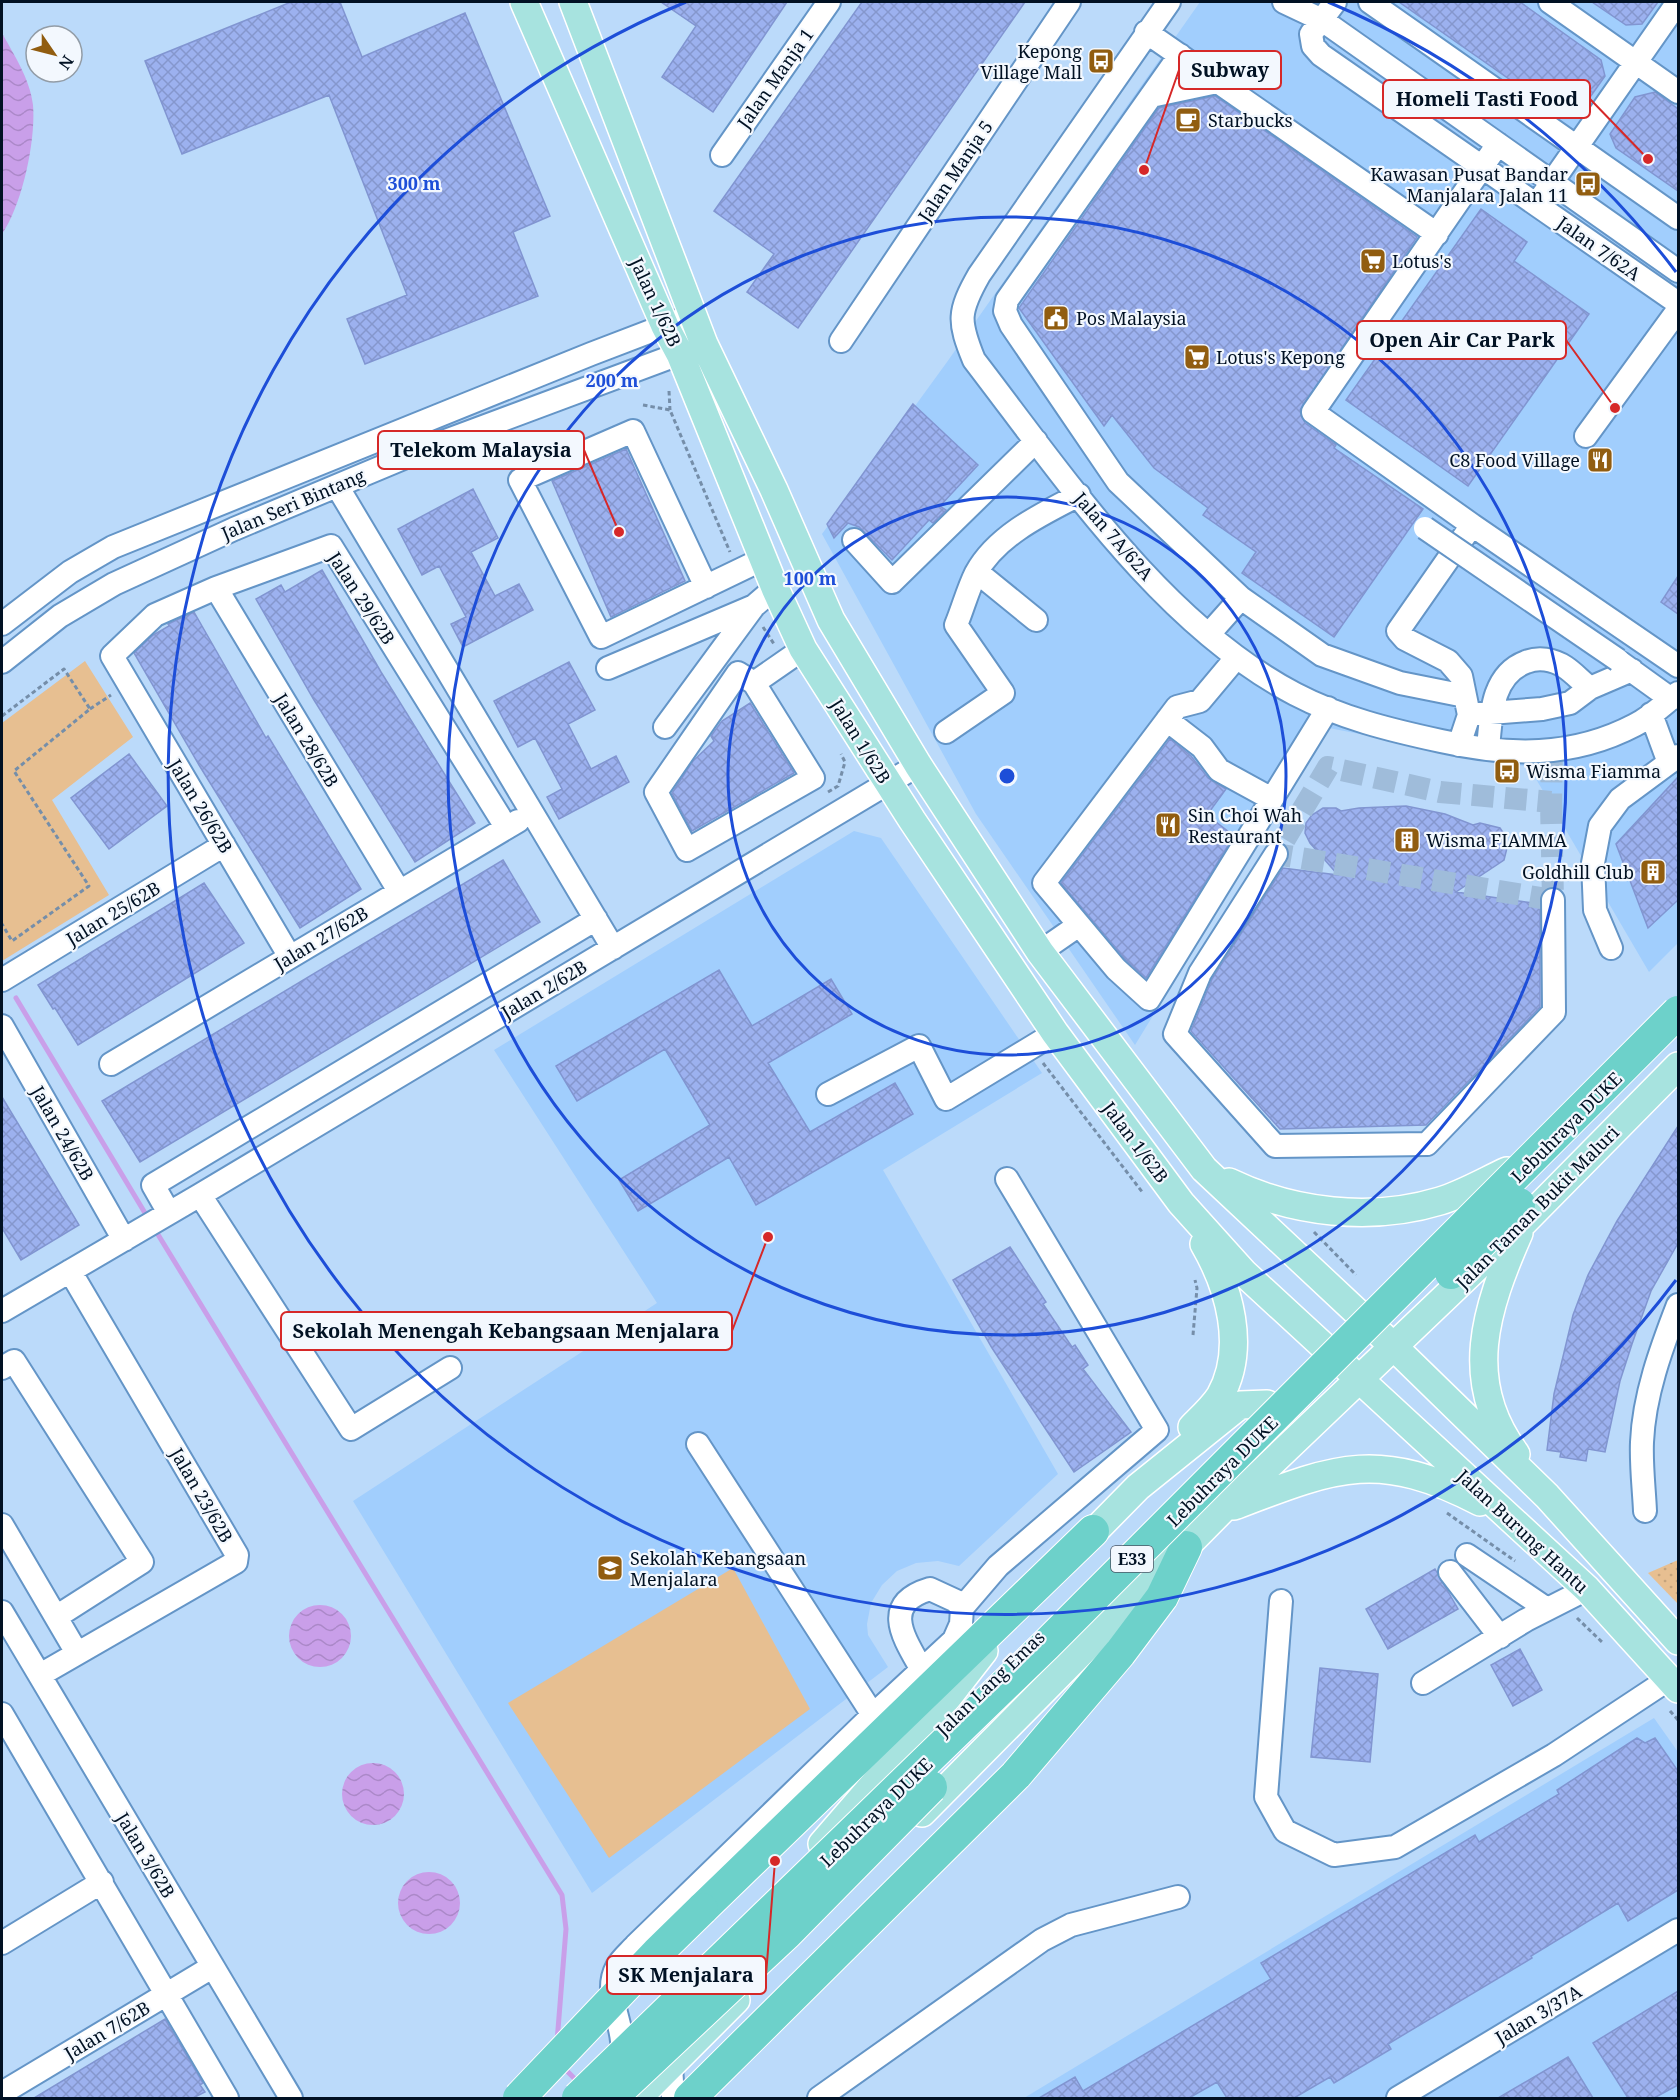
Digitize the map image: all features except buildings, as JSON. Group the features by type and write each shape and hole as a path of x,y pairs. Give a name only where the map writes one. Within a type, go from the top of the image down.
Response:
{"highway":[{"name":"Lebuhraya DUKE","path":"585,2086 1046,1645 1678,1012"},
{"name":"Lebuhraya DUKE","path":"612,2098 787,1933 1032,1685 1488,1237 1678,1040"},
{"path":"519,2098 657,1953 1093,1532"},
{"path":"690,2098 1016,1775 1120,1653 1162,1597 1185,1546"}],"main road":[{"name":"Jalan 1/62B","path":"524,2 665,326 680,354 775,588 794,655 888,783 1055,1033 1182,1203 1244,1273 1359,1380"},
{"name":"Jalan 1/62B","path":"573,2 704,344 774,490 831,621 918,765 1040,952 1204,1169 1393,1346"},
{"path":"1358,1312 1508,1171 1678,997"},
{"name":"Jalan Taman Bukit Maluri","path":"1393,1346 1524,1222 1678,1066"},
{"path":"1204,1169 1242,1189 1282,1204 1307,1209 1378,1212 1413,1208 1442,1200 1508,1171"},
{"path":"814,1854 938,1710 987,1647 1220,1396 1231,1360 1231,1314 1226,1290 1216,1264 1182,1203"},
{"path":"1524,1222 1496,1285 1487,1318 1485,1383 1492,1410 1510,1447 1547,1496"},
{"name":"Jalan Lang Emas","path":"565,2098 585,2086 622,2041 1053,1623 1358,1312"},
{"path":"638,2098 1185,1546 1393,1346"},
{"name":"Jalan Burung Hantu","path":"1393,1346 1547,1496 1678,1641"},
{"name":"Jalan Burung Hantu","path":"1359,1380 1516,1521 1587,1589 1674,1684"},
{"path":"1138,1486 1240,1405 1267,1404"},
{"path":"1221,1511 1300,1481 1350,1468 1375,1468 1401,1471 1448,1485 1516,1521"}],"street":[{"name":"Jalan Manja 1","path":"722,154 829,2"},
{"name":"Jalan Manja 5","path":"841,340 1069,2"},
{"name":"Jalan 7A/62A","path":"1169,2 1146,32 966,299 962,330 974,360 1104,528 1209,634 1236,658 1297,695 1369,725 1459,745 1526,753 1572,748 1634,726 1675,696"},
{"path":"1284,2 1322,20 1335,2"},
{"path":"1370,2 1678,218"},
{"path":"1550,2 1678,92"},
{"path":"1535,204 1678,2"},
{"name":"Jalan 7/62A","path":"1678,271 1322,20 1311,34 1313,46 1321,56 1678,303"},
{"path":"1146,32 1217,82 1339,153 1437,234"},
{"path":"1180,55 1007,300 1005,311 1011,325 1118,482 1241,598 1322,655 1400,683 1484,709 1542,709 1570,703 1625,665"},
{"path":"1150,96 1217,82"},
{"path":"1498,144 1313,412 1472,525 1678,666"},
{"path":"1586,435 1678,310"},
{"name":"Jalan Seri Bintang","path":"2,624 70,572 113,548 693,315"},
{"name":"Jalan Seri Bintang","path":"2,662 60,616 114,584 234,529 432,446 704,344"},
{"path":"706,587 633,431 520,480 601,637 706,587 763,559"},
{"path":"854,540 892,582 1036,441"},
{"name":"Jalan 29/62B","path":"338,486 613,948"},
{"path":"946,732 1003,693 956,625 977,572 1004,539 1042,514 1078,495"},
{"path":"1472,525 1398,631 1405,639 1448,661 1461,676 1484,709 1488,749"},
{"path":"1425,528 1625,665 1675,696"},
{"name":"Jalan 29/62B","path":"112,656 155,615 216,588 331,546 506,827"},
{"path":"977,572 1035,620"},
{"name":"Jalan 28/62B","path":"216,588 399,891"},
{"path":"665,727 754,606 775,588"},
{"path":"1209,634 1241,598"},
{"path":"608,668 754,606"},
{"path":"754,682 794,655"},
{"name":"Jalan 26/62B","path":"112,656 290,957"},
{"path":"1236,658 1200,701 1177,707 1044,883 1116,969 1149,999 1328,708"},
{"path":"1459,745 1484,709 1526,676 1563,665 1590,688"},
{"path":"738,673 754,682 813,778 687,850 656,792 738,673"},
{"path":"1611,948 1595,910 1593,863 1600,826 1620,799 1674,760 1651,714"},
{"path":"1167,720 1202,747 1219,770 1272,799"},
{"name":"Jalan 2/62B","path":"4,1305 70,1271 170,1213 918,765"},
{"name":"Jalan 27/62B","path":"111,1064 532,812"},
{"name":"Jalan 25/62B","path":"2,980 224,845"},
{"path":"1276,854 1200,972 1175,1034 1275,1146 1427,1144 1554,1012 1553,900"},
{"path":"170,1213 153,1185 596,919"},
{"path":"1040,952 1079,925"},
{"name":"Jalan 24/62B","path":"2,1026 124,1240"},
{"path":"828,1094 919,1046 946,1099 1055,1033"},
{"path":"622,2041 621,2027 612,2001 617,1967 636,1945 873,1715 954,1640 961,1624 962,1608 998,1566 1157,1430 1007,1179"},
{"path":"200,1195 351,1429 450,1368"},
{"name":"Jalan 23/62B","path":"70,1271 237,1555 237,1562 232,1566 77,1653"},
{"path":"1645,1511 1642,1442 1649,1395 1660,1352 1678,1305"},
{"path":"2,1368 14,1360 142,1562 56,1617"},
{"path":"698,1444 873,1715"},
{"path":"2,1525 77,1653 40,1675"},
{"path":"1467,1555 1547,1609"},
{"path":"1450,1572 1500,1637"},
{"path":"922,1670 904,1638 899,1619 903,1606 913,1594 930,1588 956,1600 962,1608"},
{"path":"1423,1683 1547,1609 1587,1589"},
{"path":"1281,1601 1266,1797 1285,1831 1334,1855 1395,1847 1674,1684"},
{"name":"Jalan 3/62B","path":"2,1612 291,2098"},
{"path":"2,1714 227,2098"},
{"path":"2,1943 102,1882"},
{"path":"819,2098 1042,1940 1071,1925 1178,1897"},
{"name":"Jalan 3/37A","path":"1398,2098 1678,1930"},
{"name":"Jalan 7/62B","path":"2,2093 212,1967"},
{"path":"671,2066 673,2098"}],"path":[{"path":"643,405 670,410 709,506 739,571"},
{"path":"754,606 763,627 794,655"},
{"path":"2,716 64,669 90,709"},
{"path":"2,924 12,941 89,886 14,771 112,694"},
{"path":"818,798 838,786 845,762 840,753"},
{"path":"1031,1048 1060,1082 1144,1194"},
{"path":"1309,1226 1356,1275"},
{"path":"1192,1335 1197,1288 1194,1278"}],"shaded area":[{"path":"1200,2 1678,2 1678,943 1649,972 1529,767 1329,728 1135,1045 976,814 822,534 947,362"},
{"path":"85,661 133,737 52,800 109,895 2,961 2,723"},
{"path":"854,831 881,838 1042,1073 883,1170 1058,1474 959,1566 938,1561 916,1563 897,1571 882,1585 871,1603 867,1624 868,1635 888,1667 592,1893 353,1501 657,1303 494,1050"},
{"path":"1678,1560 1678,1604 1648,1573"},
{"path":"733,1568 810,1709 609,1858 508,1703"},
{"path":"1654,1718 1678,1752 1678,2098 1024,2098"}],"water":[{"path":"2,33 24,75 24,84 29,86 33,120 26,172 16,207 2,234"},
{"path":"320,1605 337,1610 342,1614 346,1619 351,1636 346,1653 342,1658 337,1662 320,1667 303,1662 298,1658 294,1653 289,1636 294,1619 298,1614 303,1610"},
{"path":"373,1763 385,1765 395,1772 402,1782 404,1794 402,1806 395,1816 385,1823 373,1825 361,1823 351,1816 344,1806 342,1794 344,1782 351,1772 361,1765"},
{"path":"429,1872 441,1874 451,1881 458,1891 460,1903 458,1915 451,1925 441,1932 429,1934 417,1932 407,1925 400,1915 398,1903 400,1891 407,1881 417,1874"}],"waterway":[{"path":"16,998 148,1218"},
{"path":"154,1228 562,1895 566,1929 557,2042"},
{"path":"562,2066 579,2083"}],"tunnel":[{"path":"1551,802 1553,900 1276,854 1328,767 1440,792 1551,802 1552,750"}],"place":[{"name":"Kepong Village Mall","path":"1101,61"},
{"name":"Starbucks","path":"1188,120"},
{"name":"Homeli Tasti Food","path":"1648,159"},
{"name":"Subway","path":"1144,170"},
{"name":"Kawasan Pusat Bandar Manjalara Jalan 11","path":"1588,184"},
{"name":"Lotus's","path":"1373,261"},
{"name":"Pos Malaysia","path":"1056,318"},
{"name":"Lotus's Kepong","path":"1197,357"},
{"name":"Open Air Car Park","path":"1615,408"},
{"name":"C8 Food Village","path":"1600,460"},
{"name":"Telekom Malaysia","path":"619,532"},
{"name":"Wisma Fiamma","path":"1507,771"},
{"name":"Sin Choi Wah Restaurant","path":"1168,825"},
{"name":"Wisma FIAMMA","path":"1407,840"},
{"name":"Goldhill Club","path":"1653,872"},
{"name":"Sekolah Menengah Kebangsaan Menjalara","path":"768,1237"},
{"name":"Sekolah Kebangsaan Menjalara","path":"610,1568"},
{"name":"SK Menjalara","path":"775,1861"}]}
